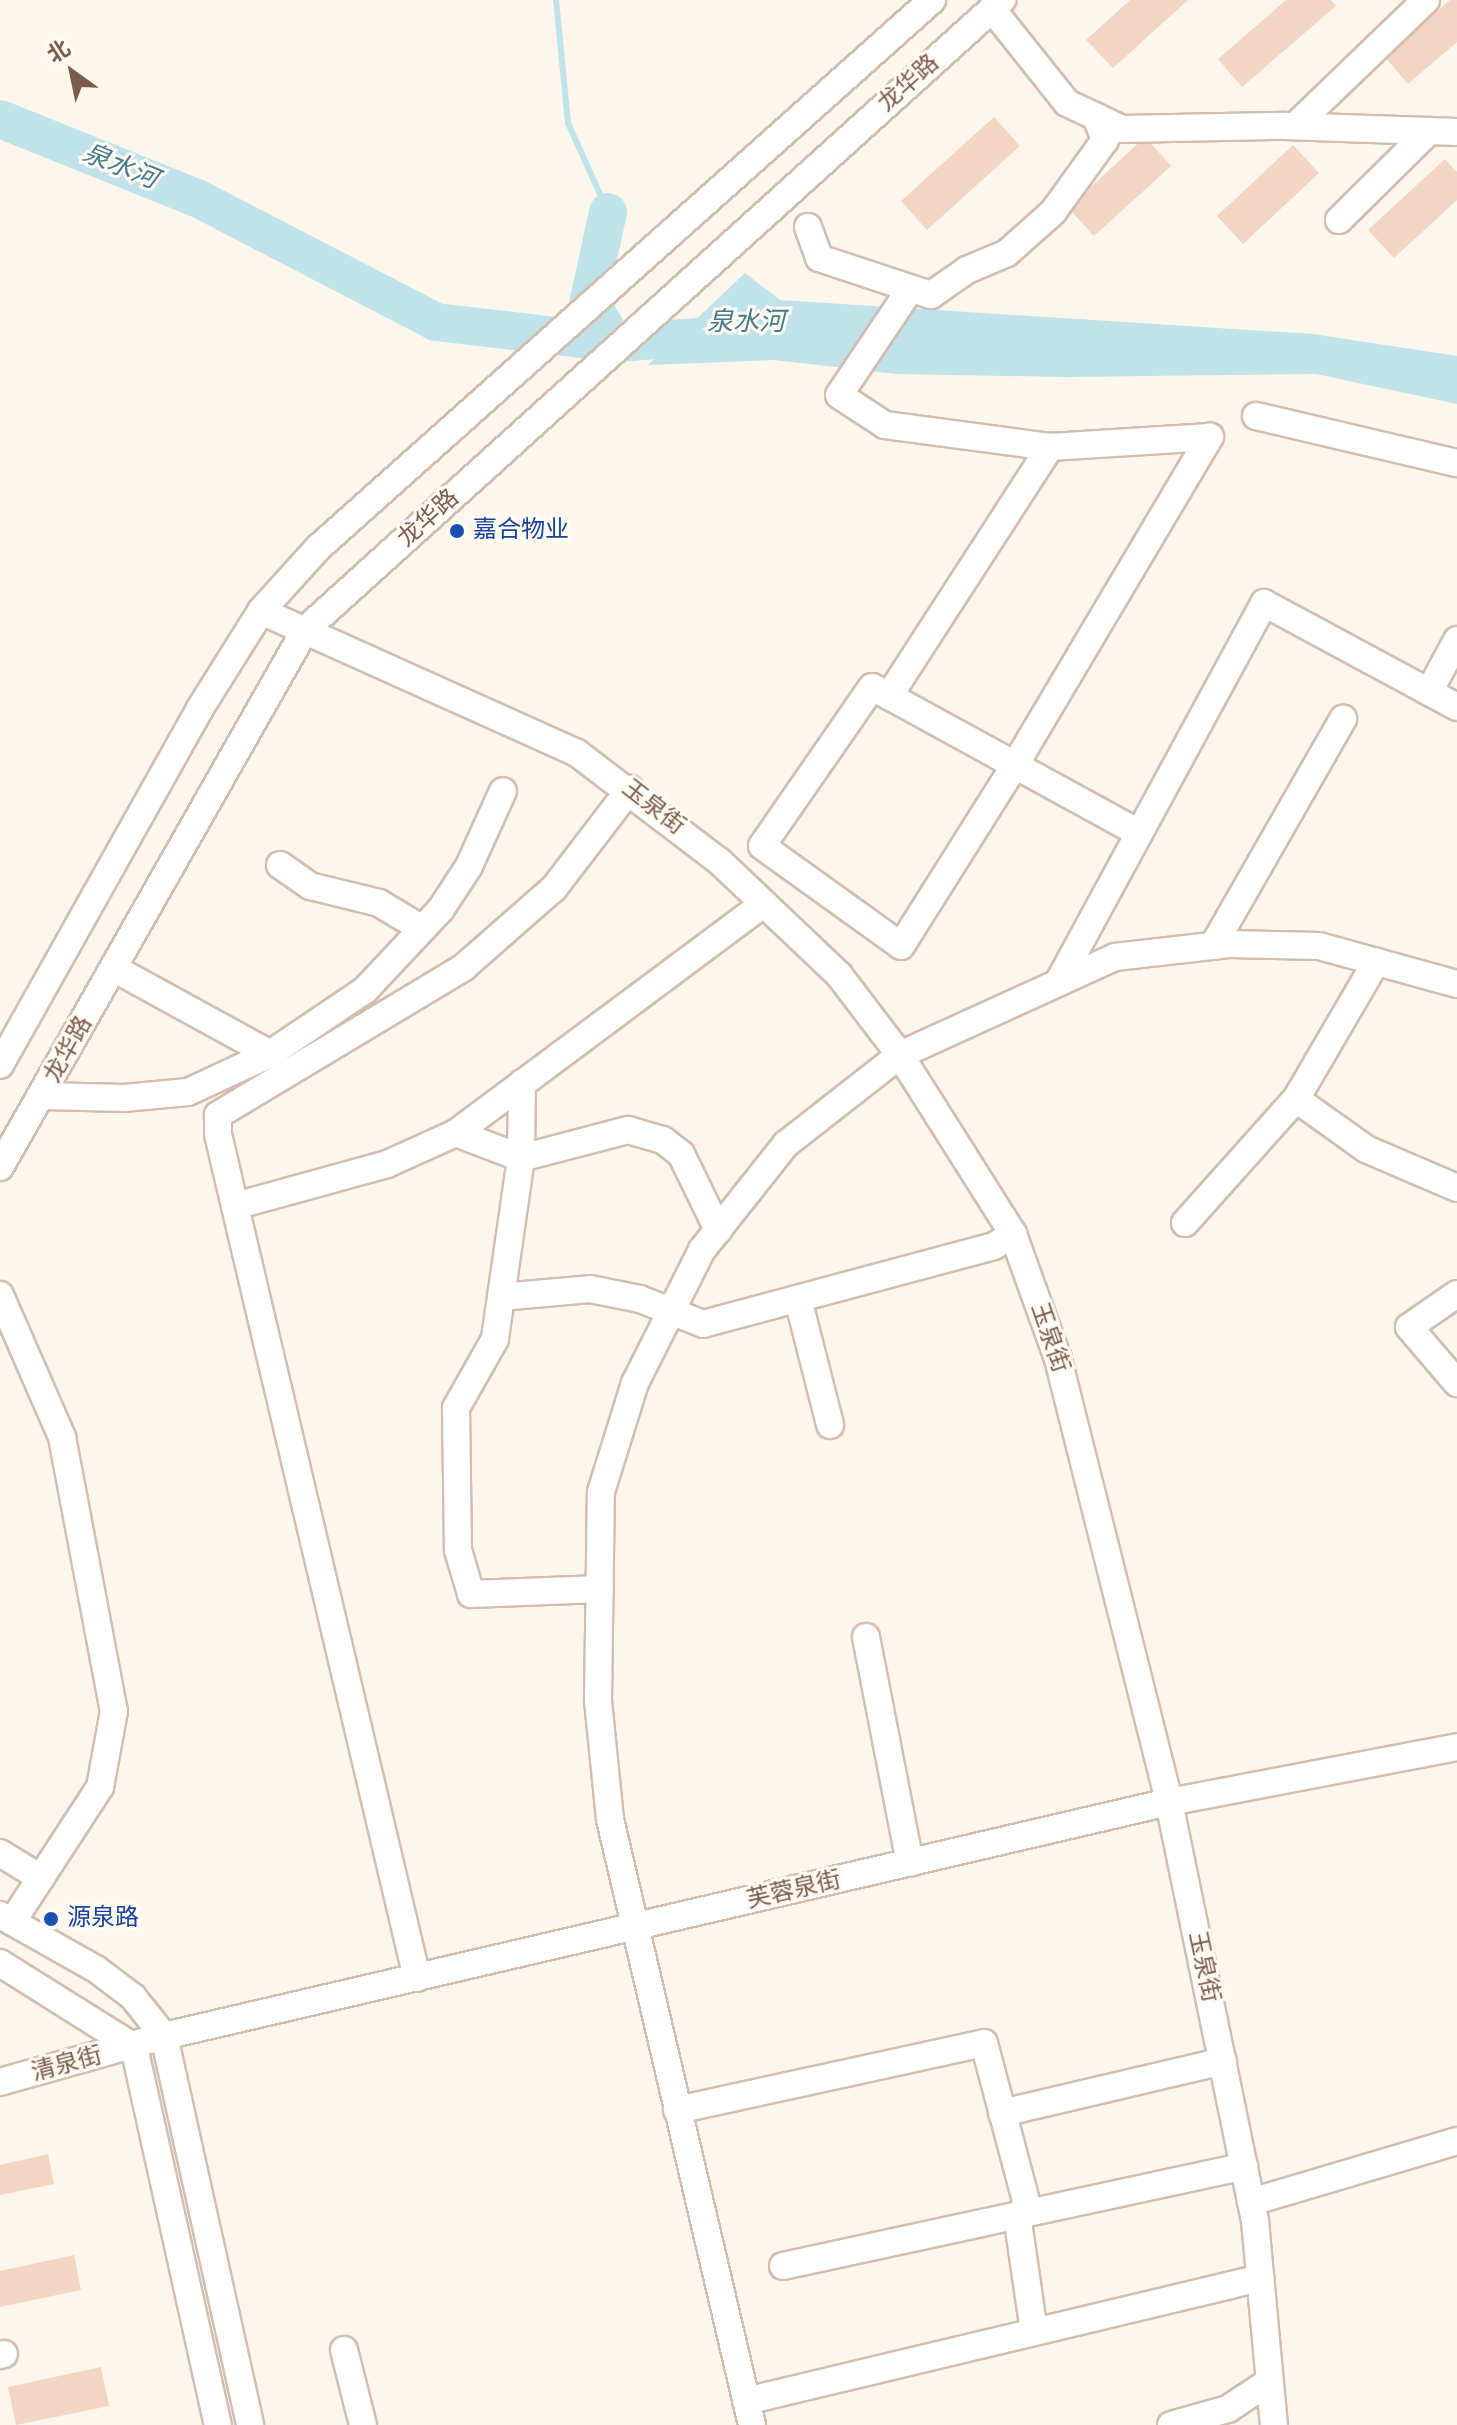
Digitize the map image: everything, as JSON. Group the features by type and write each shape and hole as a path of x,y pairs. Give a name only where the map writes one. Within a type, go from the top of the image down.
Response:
{"street":[{"name":"龙华路","path":"0,1065 199,710 261,611 318,548 932,0"},
{"path":"1295,126 1426,0"},
{"name":"龙华路","path":"3,1148 44,1096 305,630 997,4"},
{"path":"997,4 1067,103 1122,129 1295,126 1447,129"},
{"path":"808,227 819,258 909,291 931,295 967,270 1007,253 1053,212 1105,140 1096,117"},
{"path":"1339,220 1447,129"},
{"path":"909,291 839,395 885,425 1050,447 1210,437 1015,765 901,946 762,846 872,687 889,696 1015,765 1139,833"},
{"path":"1256,416 1457,463"},
{"path":"889,696 1050,447"},
{"path":"1059,981 1264,603 1457,707"},
{"name":"玉泉街","path":"261,611 577,753 630,789 763,904 839,975 900,1055 1013,1234 1058,1359 1169,1802 1251,2202 1274,2425"},
{"path":"1429,692 1457,640"},
{"path":"1213,946 1343,719"},
{"path":"417,1978 235,1206 218,1115 464,967 554,888 630,789"},
{"path":"44,1096 124,1098 188,1092 270,1054 365,990 441,909 469,866 503,791"},
{"path":"280,865 310,886 379,903 421,928"},
{"path":"235,1206 387,1164 456,1133 763,904"},
{"path":"1260,2278 1034,2332 749,2413 610,1819 598,1700 601,1492 635,1383 718,1230 786,1144 900,1055 1115,957 1213,946 1319,946 1457,984"},
{"path":"1185,1223 1296,1099 1376,962"},
{"path":"115,969 270,1054"},
{"path":"522,1083 521,1158 495,1339 456,1408 458,1550 471,1594 600,1589"},
{"path":"1296,1099 1366,1149 1457,1188"},
{"path":"456,1133 521,1158 628,1130 663,1140 681,1154 718,1230"},
{"path":"501,1297 590,1289 640,1299 703,1324 994,1246 1013,1234"},
{"path":"1457,1294 1409,1327 1457,1383"},
{"path":"0,1295 62,1437 114,1711 100,1787 41,1878 6,1918 108,1978 133,1997 164,2036 250,2425"},
{"path":"798,1299 830,1425"},
{"path":"866,1637 910,1863"},
{"name":"芙蓉泉街","path":"134,2047 164,2036 1169,1802 1457,1747"},
{"path":"0,1853 41,1878"},
{"path":"0,1963 134,2047 218,2425"},
{"path":"677,2110 984,2043 1023,2214 1034,2332"},
{"name":"清泉街","path":"0,2082 134,2047"},
{"path":"1002,2113 1223,2061"},
{"path":"1251,2202 1457,2141"},
{"path":"783,2266 1244,2166"},
{"path":"344,2350 363,2425"},
{"path":"1171,2425 1228,2409 1270,2381"}],"water":[{"name":"泉水河","path":"745,273 780,300 1313,334 1457,356 1457,404 1316,374 1066,377 897,374 774,360 648,365"}],"building":[{"path":"1130,0 1188,0 1113,68 1086,40"},
{"path":"1286,0 1331,0 1336,6 1242,87 1218,59"},
{"path":"1450,0 1457,0 1457,42 1408,84 1384,56"},
{"path":"994,117 1020,146 927,230 901,201"},
{"path":"1145,137 1171,166 1094,236 1068,208"},
{"path":"1293,145 1319,173 1243,244 1217,216"},
{"path":"1445,159 1457,172 1457,200 1394,258 1368,230"},
{"path":"48,2154 54,2184 0,2195 0,2165"},
{"path":"74,2255 81,2290 0,2307 0,2271"},
{"path":"101,2367 109,2406 16,2425 8,2387"}],"waterway":[{"path":"556,0 568,123 608,212"},
{"name":"泉水河","path":"0,119 197,198 436,322 615,343 726,335"},
{"path":"608,212 589,300 609,333"}],"place":[{"name":"嘉合物业","path":"457,531"},
{"name":"源泉路","path":"51,1919"}]}
